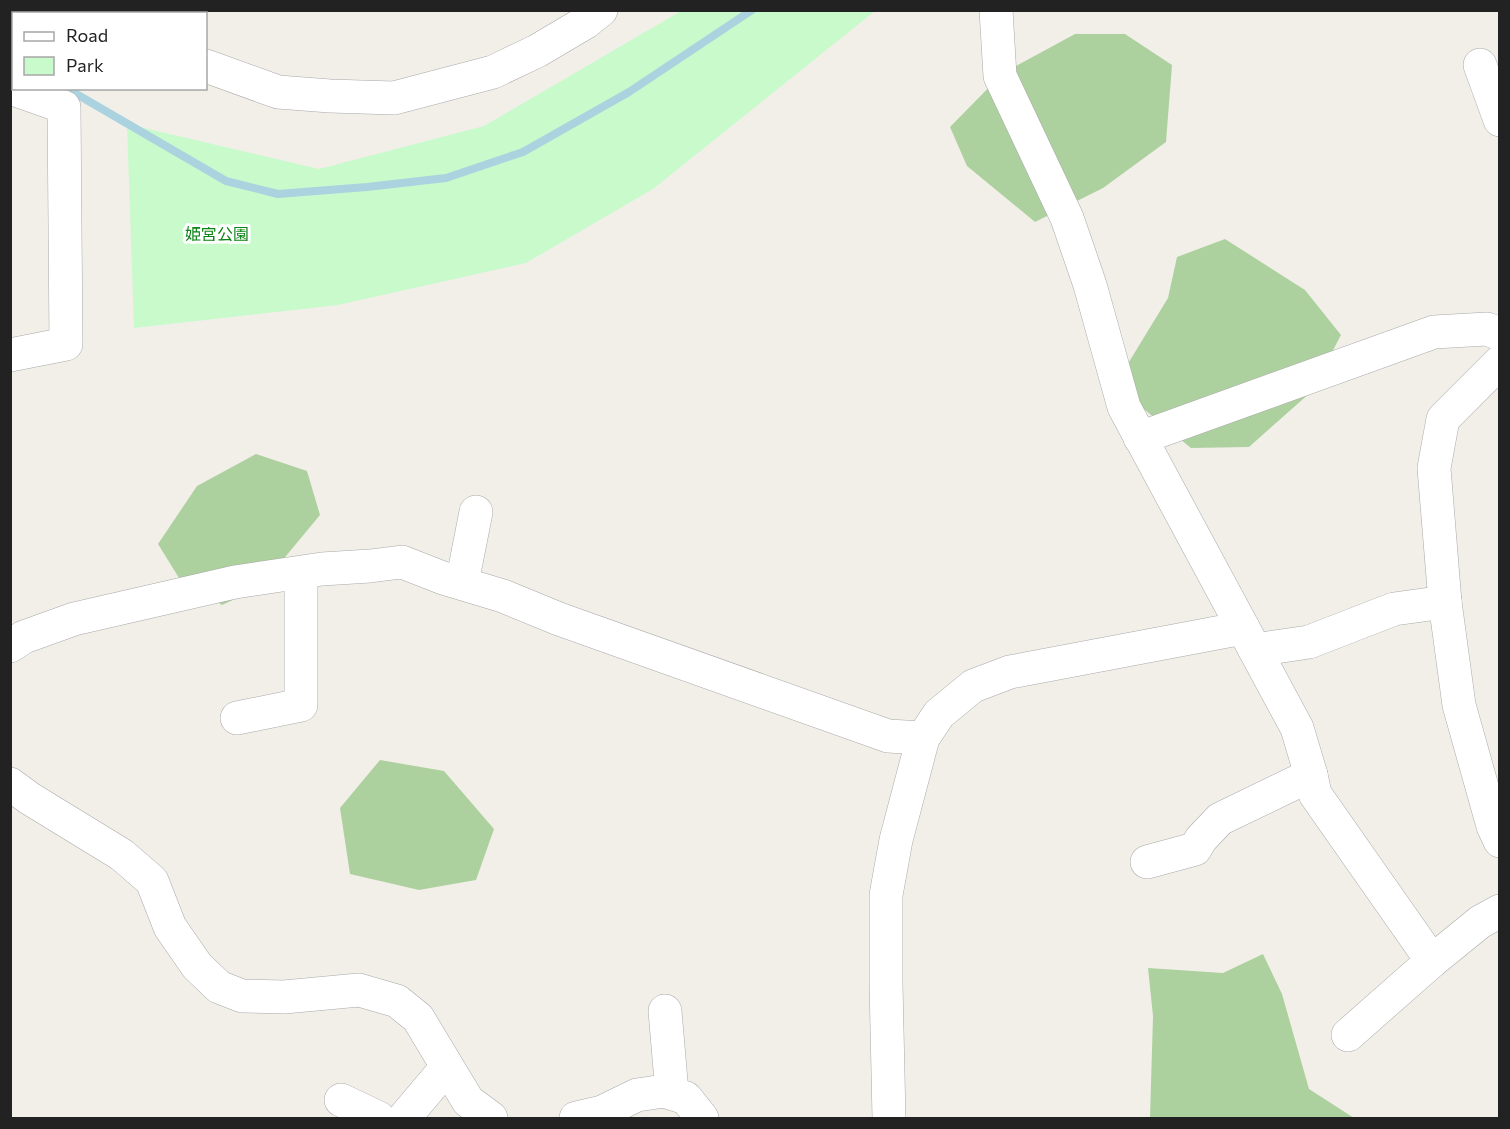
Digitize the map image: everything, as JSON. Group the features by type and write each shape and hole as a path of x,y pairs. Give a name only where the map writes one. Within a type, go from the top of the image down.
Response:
{"street":[{"path":"207,66 278,92 394,98 493,72 537,51 586,22 601,10"},
{"path":"996,10 1000,76 1067,218 1090,285 1124,407 1297,728 1315,794 1432,961"},
{"path":"1480,65 1500,120"},
{"path":"10,355 66,344 64,107 16,90"},
{"path":"1140,438 1434,332 1487,328 1500,334"},
{"path":"1500,362 1443,419 1434,468 1445,602 1459,705 1493,826 1500,841"},
{"path":"462,583 476,512"},
{"path":"10,646 24,637 74,619 235,582 322,569 402,562 888,736 923,738"},
{"path":"237,718 302,705 300,573"},
{"path":"889,1119 886,895 896,840 923,738 939,714 973,686 1011,672 1249,639 1309,642 1394,609 1445,602"},
{"path":"1147,862 1195,849 1220,819 1311,775"},
{"path":"10,784 28,798 122,855 152,881 170,927 197,966 219,987 242,996 284,998 359,990 397,1001 418,1018 468,1101 491,1119"},
{"path":"1348,1035 1432,961 1480,922 1500,911"},
{"path":"665,1011 672,1093"},
{"path":"404,1119 447,1067"},
{"path":"576,1119 602,1112 637,1095 664,1090 686,1098 702,1119"},
{"path":"341,1100 379,1119"}],"green space":[{"name":"姫宮公園","path":"681,11 875,11 653,189 526,263 338,305 134,328 127,124 319,169 484,126"},
{"path":"1075,34 1125,34 1172,65 1166,142 1103,188 1035,222 967,166 950,127 1003,73"},
{"path":"1225,239 1305,290 1341,335 1311,392 1249,447 1191,448 1133,400 1121,375 1168,298 1177,257"},
{"path":"256,454 307,471 320,515 276,568 248,593 222,605 179,578 158,544 197,486"},
{"path":"380,760 444,771 494,829 476,880 419,890 350,874 340,808"},
{"path":"1263,954 1282,994 1309,1089 1354,1118 1150,1118 1153,1016 1148,968 1223,973"}],"waterway":[{"path":"69,90 226,181 278,194 446,178 523,152 629,92 752,10"}]}
